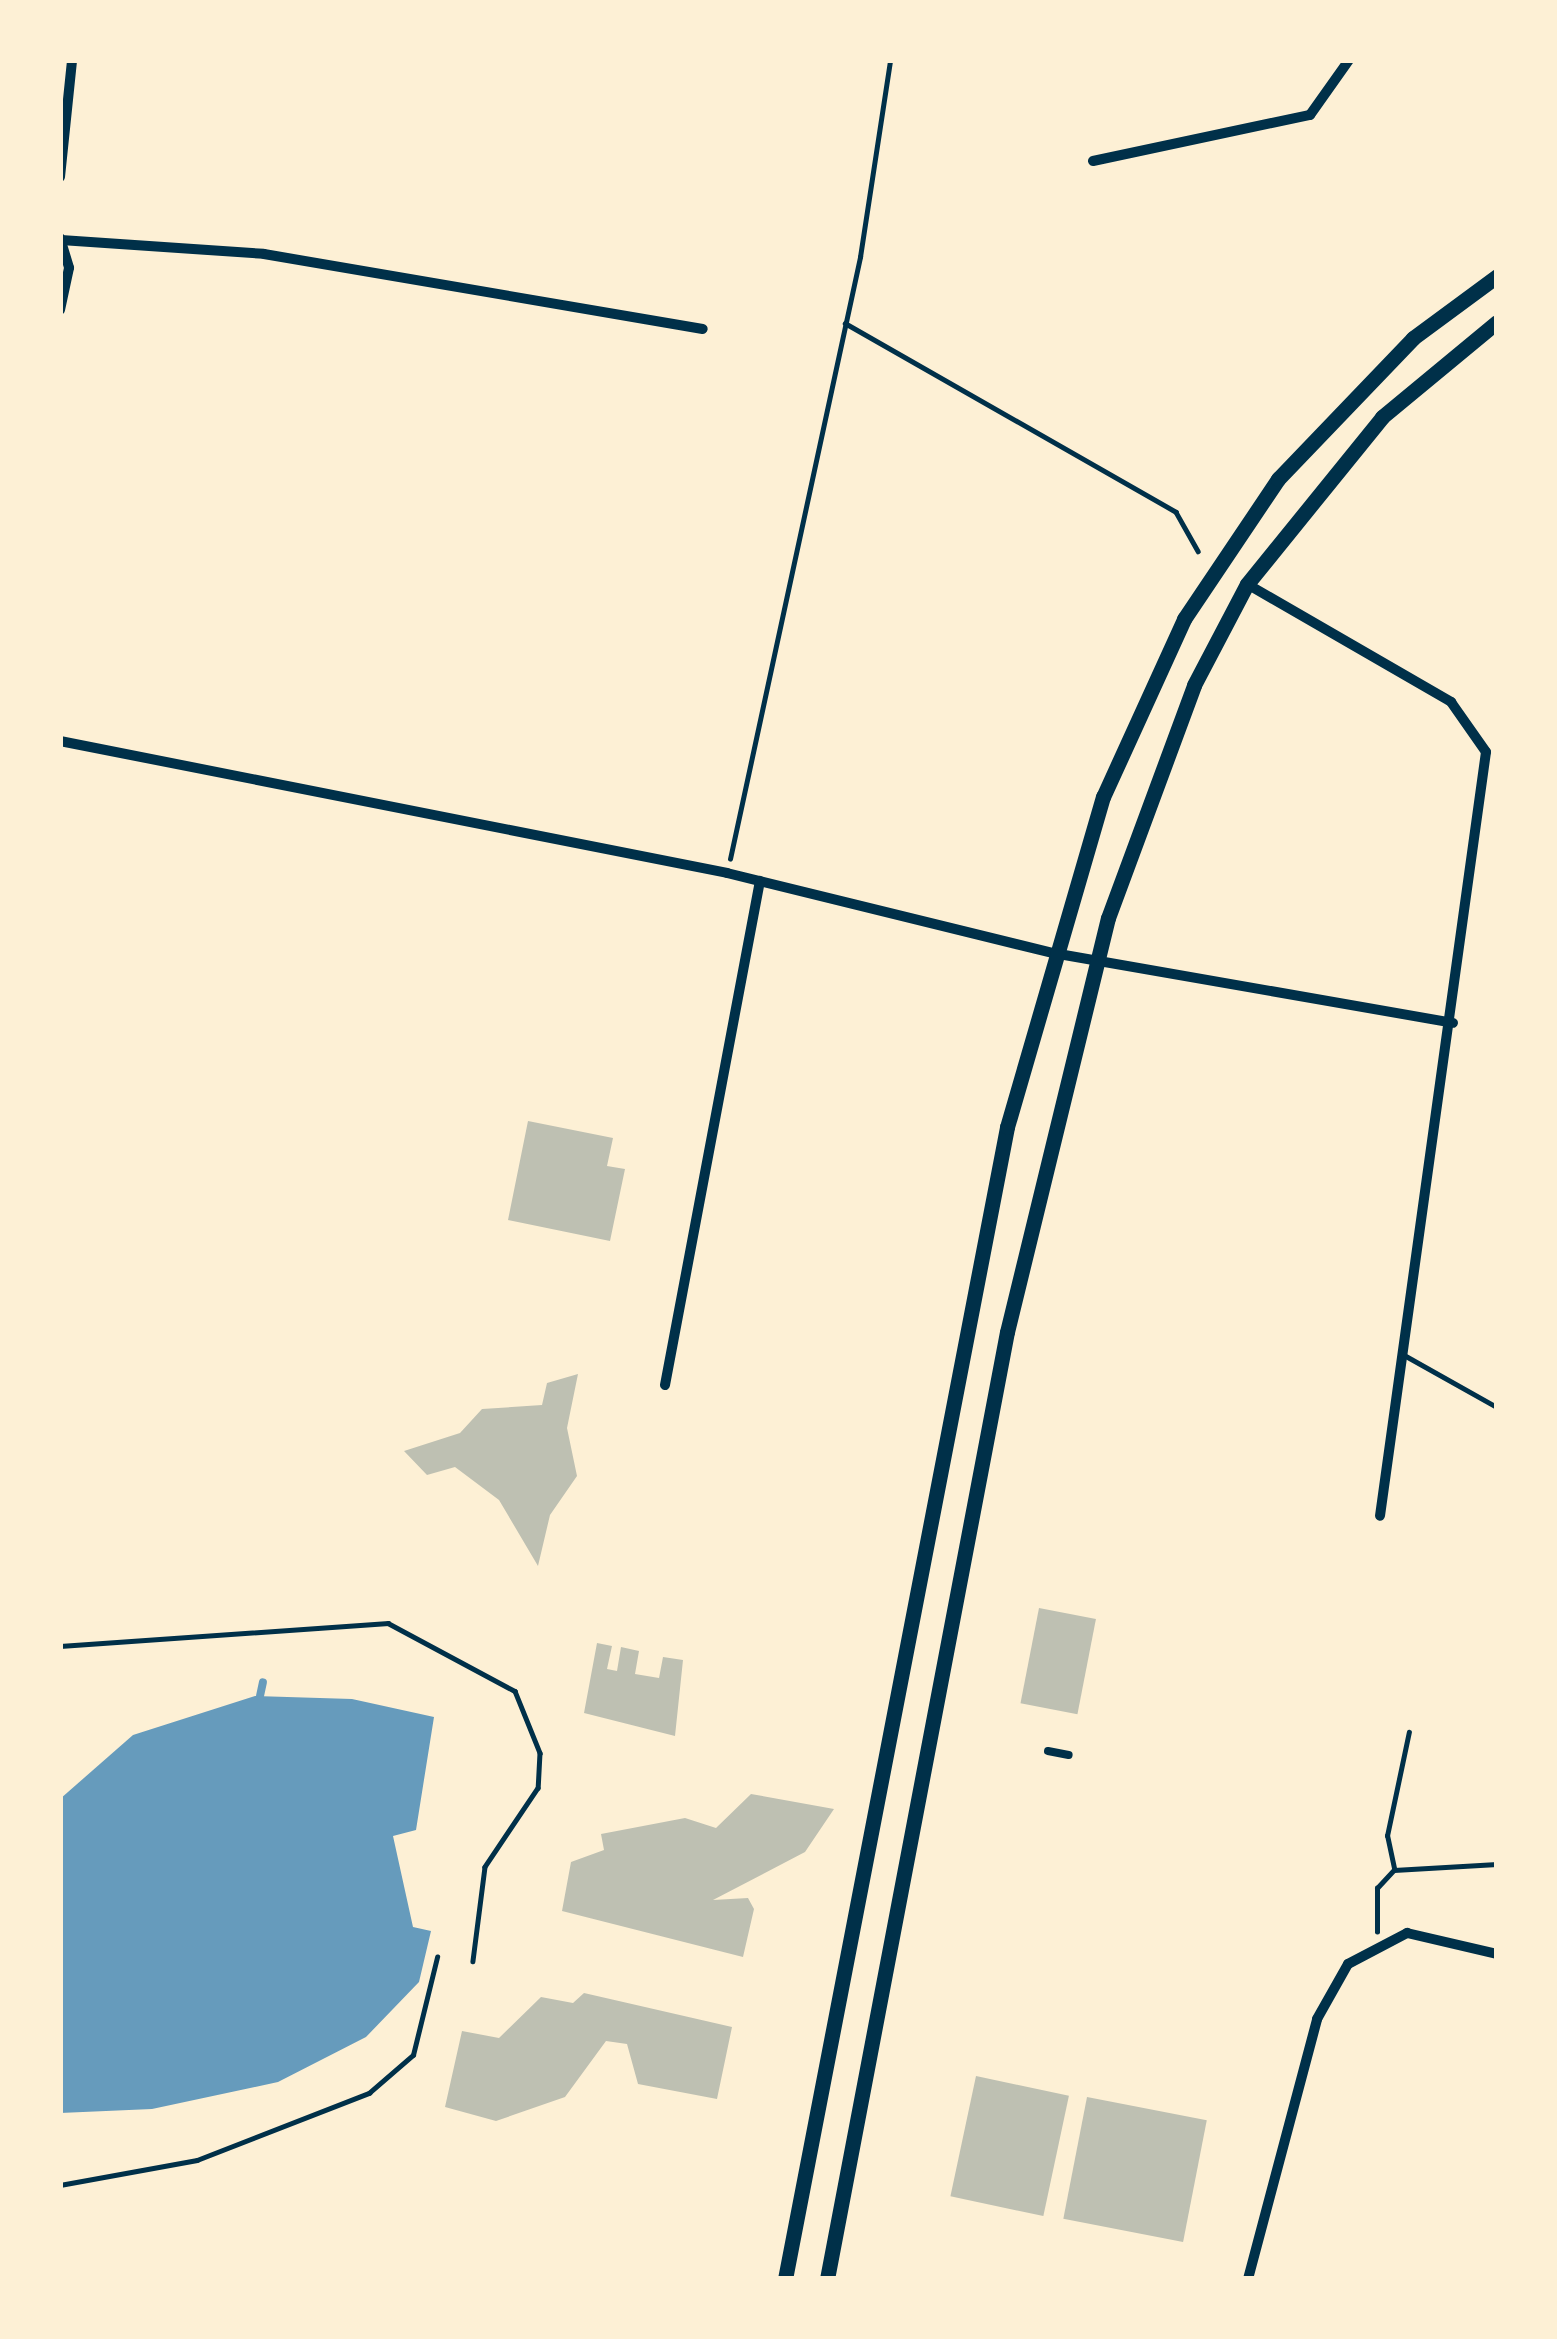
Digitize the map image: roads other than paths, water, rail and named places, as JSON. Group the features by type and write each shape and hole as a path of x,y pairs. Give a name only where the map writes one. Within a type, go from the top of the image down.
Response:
{"main road":[{"path":"785,2279 1007,1127 1053,953 1141,700 1229,544 1324,424 1497,276"},
{"path":"827,2279 1006,1332 1096,960 1193,686 1247,584 1382,417 1497,322"}],"street":[{"path":"60,177 72,60"},
{"path":"1093,161 1310,116 1349,60"},
{"path":"60,310 60,239 264,254 704,329"},
{"path":"1247,584 1451,702 1486,752 1453,1023 1380,1516"},
{"path":"60,741 727,873 1053,953 1453,1023"},
{"path":"665,1385 760,881"},
{"path":"1048,1751 1070,1755"},
{"path":"1248,2279 1317,2019 1348,1964 1379,1942 1433,1931 1497,1954"}],"lane":[{"path":"1406,1357 1497,1407"}],"water":[{"path":"255,1696 352,1699 434,1717 416,1830 393,1836 413,1927 431,1931 419,1982 366,2037 278,2082 152,2109 60,2113 60,1799 133,1735"}],"waterway":[{"path":"260,1696 263,1682"}]}
